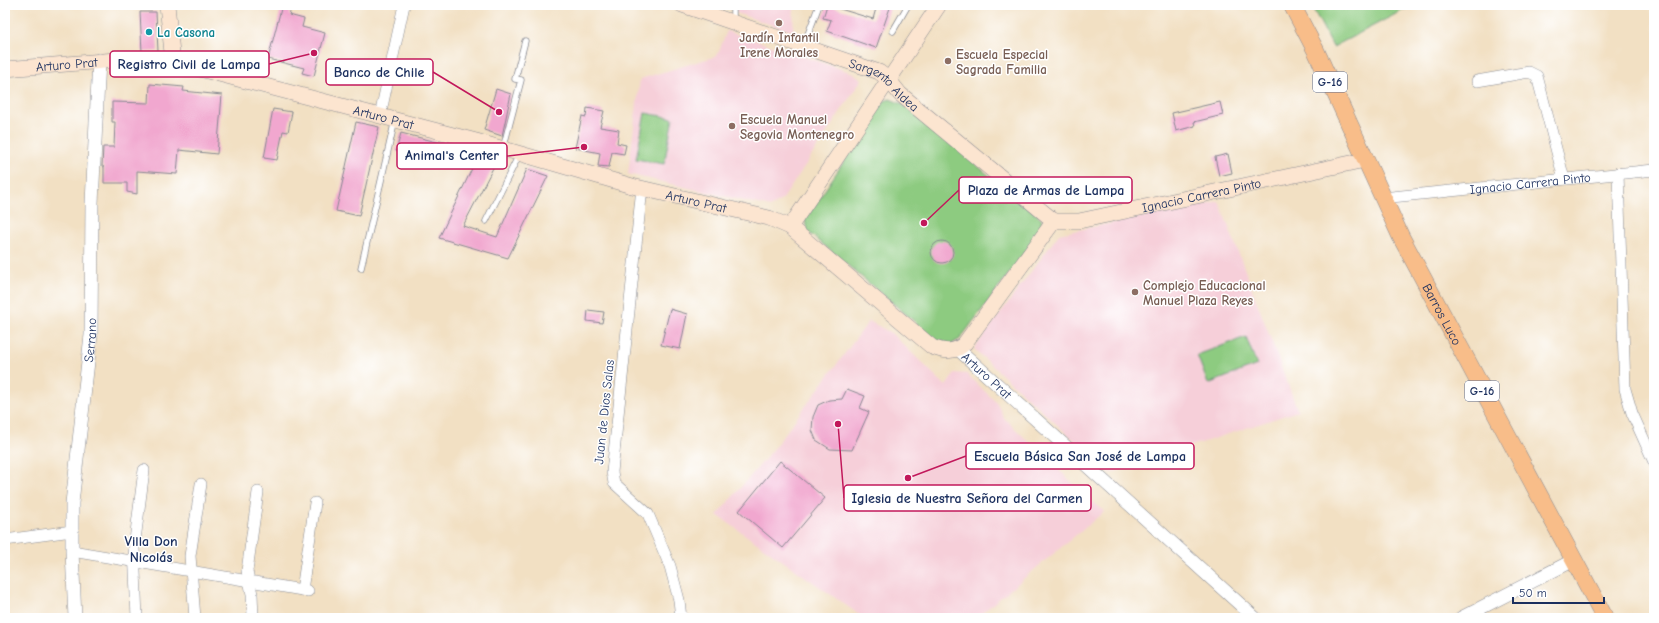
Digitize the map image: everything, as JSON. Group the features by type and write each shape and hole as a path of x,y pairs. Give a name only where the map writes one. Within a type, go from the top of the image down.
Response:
{"main road":[{"path":"167,5 173,62"},
{"name":"Sargento Aldea","path":"682,5 874,69 888,80 900,94 1054,221"},
{"name":"Barros Luco","path":"1292,5 1319,58 1382,198 1422,278 1605,618"},
{"path":"790,228 937,6"},
{"name":"Arturo Prat","path":"5,69 98,60 134,59 173,62 503,149 642,188 769,218 790,228 932,347 944,351 958,349"},
{"name":"Ignacio Carrera Pinto","path":"1054,221 1079,221 1365,160"},
{"path":"958,349 965,343 1054,221"}],"street":[{"path":"380,116 404,5"},
{"name":"Serrano","path":"76,618 72,551 74,480 91,335 92,203 98,60"},
{"path":"1477,81 1529,72 1537,76 1564,179"},
{"name":"Ignacio Carrera Pinto","path":"1382,198 1654,170"},
{"path":"1618,173 1625,389 1632,413 1654,462"},
{"name":"Juan de Dios Salas","path":"642,188 612,472 614,483 648,514 670,566 679,600 681,618"},
{"name":"Arturo Prat","path":"958,349 1255,618"},
{"path":"137,618 134,548 144,470"},
{"path":"195,618 190,556 200,484"},
{"path":"253,618 247,570 258,492"},
{"path":"72,551 305,591 314,503"},
{"path":"5,540 72,531"},
{"path":"1462,618 1574,560"}],"lane":[{"path":"733,5 733,21"},
{"path":"804,45 819,5"},
{"path":"893,30 908,5"},
{"path":"503,149 521,80 516,79 525,41"},
{"path":"360,268 395,120"},
{"path":"486,222 520,154"}],"shaded area":[{"name":"Jardín Infantil Irene Morales","path":"736,5 794,5 793,32 736,13"},
{"name":"Escuela Manuel Segovia Montenegro","path":"727,31 853,73 862,79 783,199 771,207 628,174 640,79 717,56"},
{"name":"Complejo Educacional Manuel Plaza Reyes","path":"1219,201 1298,411 1110,473 974,349 1059,234"},
{"path":"869,321 891,333 946,386 955,373 967,374 997,403 1004,418 1097,506 1105,511 976,618 864,618 717,515 772,451"}],"green space":[{"path":"1311,5 1413,5 1333,47"},
{"path":"890,99 902,104 1041,218 1044,227 960,339 950,345 940,343 807,231 805,220 884,101"},
{"path":"645,113 673,118 664,164 636,159"},
{"path":"1246,337 1257,365 1208,384 1197,355"}],"building":[{"path":"282,5 292,5 289,15 304,19 302,27 325,33 314,76 302,73 304,68 268,59"},
{"path":"827,5 873,19 877,5 891,5 876,48 827,31 831,20 823,18"},
{"name":"La Casona","path":"140,12 156,12 158,51 142,52"},
{"path":"150,84 184,87 183,91 222,95 217,154 179,150 177,174 137,171 137,194 127,192 127,183 104,183 104,167 102,166 103,147 114,147 115,122 112,122 112,102 149,103"},
{"path":"496,89 511,94 502,136 484,130"},
{"path":"1220,102 1223,115 1194,122 1195,126 1176,131 1172,113"},
{"path":"587,108 604,111 600,127 619,130 617,143 626,145 624,154 612,152 609,167 598,166 600,153 575,148 582,116 586,117"},
{"path":"273,109 292,112 288,132 283,131 277,160 264,158"},
{"path":"356,122 379,127 359,216 336,211"},
{"path":"401,133 457,147 452,165 396,151"},
{"path":"1228,154 1232,173 1219,176 1215,157"},
{"path":"477,158 494,166 463,226 497,237 527,169 548,176 508,258 439,238"},
{"path":"942,241 950,244 953,252 950,260 942,263 934,260 931,252 934,244"},
{"path":"670,309 687,314 680,349 661,345"},
{"path":"588,310 604,312 602,323 587,321"},
{"path":"847,389 865,396 860,408 869,412 852,450 830,449 816,440 812,430 813,417 818,405 829,400 842,399"},
{"path":"780,461 825,498 783,548 739,511"}],"place":[{"name":"Jardín Infantil Irene Morales","path":"779,23"},
{"name":"La Casona","path":"149,32"},
{"name":"Registro Civil de Lampa","path":"314,53"},
{"name":"Escuela Especial Sagrada Familia","path":"948,61"},
{"name":"Banco de Chile","path":"499,112"},
{"name":"Escuela Manuel Segovia Montenegro","path":"732,126"},
{"name":"Animal's Center","path":"584,147"},
{"name":"Plaza de Armas de Lampa","path":"924,223"},
{"name":"Complejo Educacional Manuel Plaza Reyes","path":"1135,292"},
{"name":"Iglesia de Nuestra Señora del Carmen","path":"838,424"},
{"name":"Escuela Básica San José de Lampa","path":"908,478"}],"district":[{"name":"Villa Don Nicolás","path":"151,550"}]}
